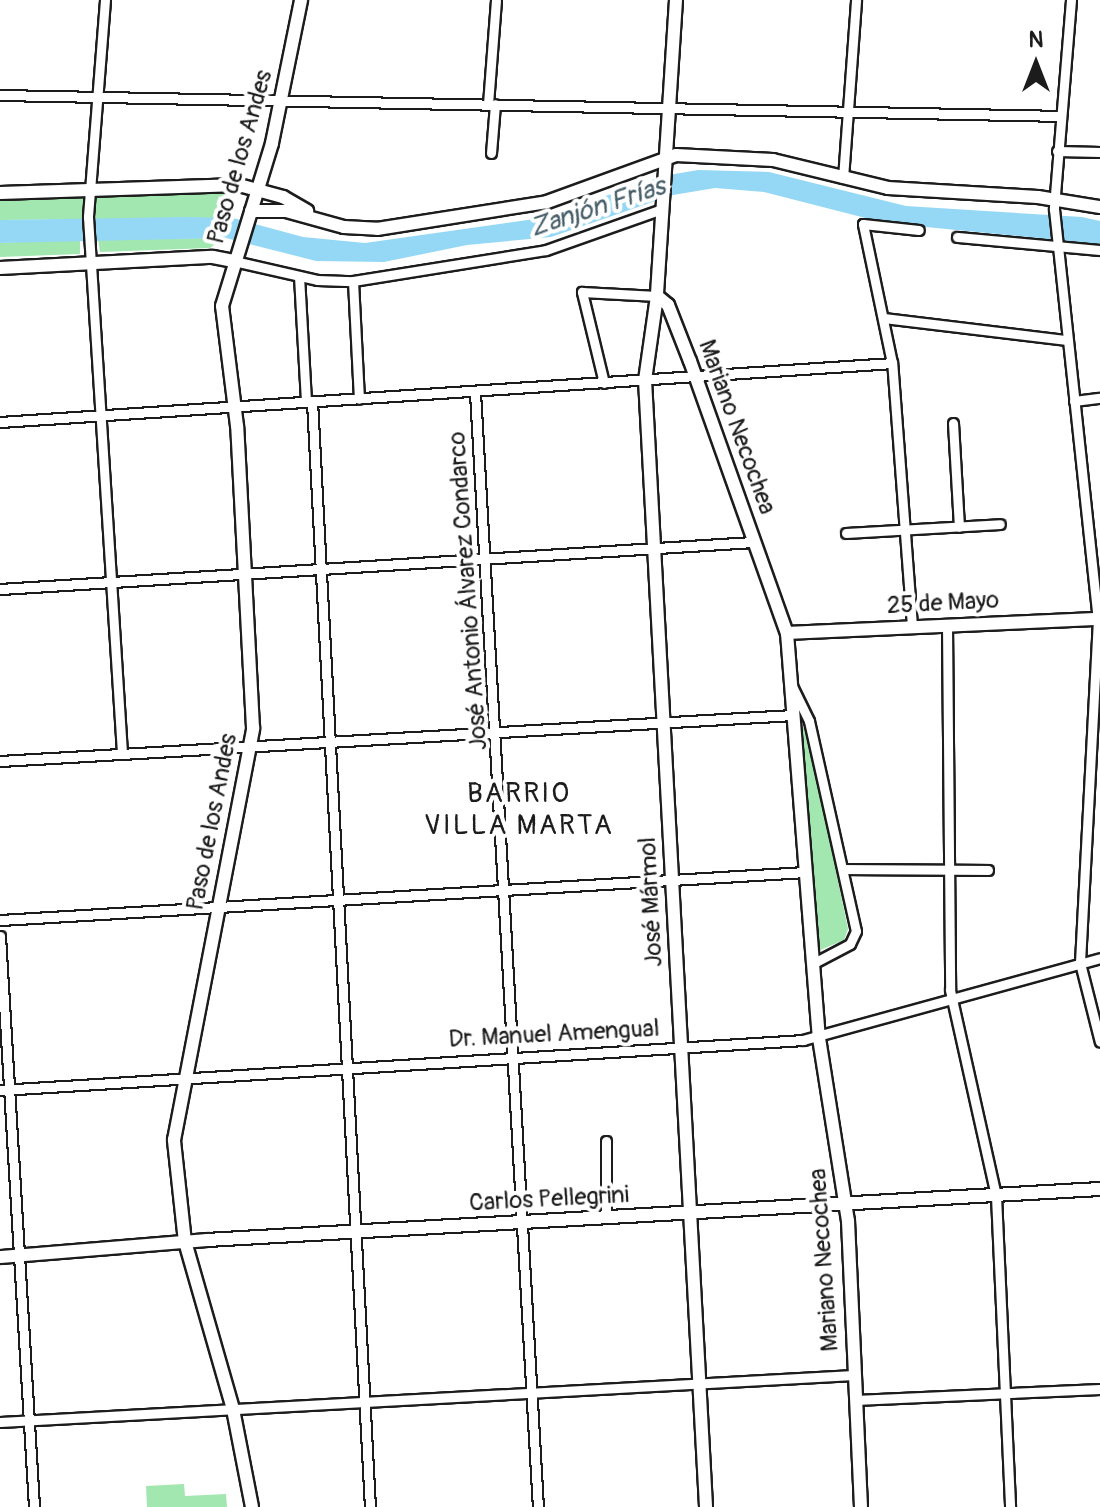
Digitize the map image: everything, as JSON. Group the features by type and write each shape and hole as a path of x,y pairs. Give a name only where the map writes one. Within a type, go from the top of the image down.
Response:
{"street":[{"path":"105,0 94,189 88,197 122,753"},
{"name":"Paso de los Andes","path":"252,1507 233,1409 185,1242 174,1148 184,1075 251,745 246,574 234,407 221,315 234,261 267,160 301,0"},
{"path":"491,153 496,0"},
{"path":"604,383 582,292 657,296 676,0"},
{"path":"843,178 856,0"},
{"path":"1071,0 1054,199 1099,619 1080,963 1100,1042"},
{"path":"0,95 1060,116"},
{"path":"1057,151 1100,152"},
{"path":"249,216 286,211 377,229 547,202 666,157 757,158 904,190 1054,199 1100,207"},
{"path":"267,160 272,183 283,197"},
{"path":"0,193 259,188 283,197 321,219"},
{"path":"0,268 234,261 299,276 353,281 546,250 662,193"},
{"path":"912,626 892,363 863,224 919,230"},
{"path":"957,237 1057,240 1100,250"},
{"path":"299,276 321,569 370,1507"},
{"path":"353,281 359,399"},
{"name":"Mariano Necochea","path":"657,296 668,305 787,633 819,1038 846,1203 861,1507"},
{"name":"José Mármol","path":"657,296 645,380 706,1507"},
{"path":"884,318 1067,340"},
{"path":"0,422 892,363"},
{"name":"José Antonio Álvarez Condarco","path":"475,392 497,730 538,1507"},
{"path":"1074,401 1100,398"},
{"path":"953,423 959,527"},
{"path":"846,533 1000,524"},
{"path":"0,589 754,542"},
{"name":"25 de Mayo","path":"787,633 1099,619"},
{"path":"947,625 947,869 951,1000 996,1196 1010,1507"},
{"name":"Mariano Necochea","path":"791,684 809,721 856,936 812,964"},
{"path":"0,761 794,715"},
{"path":"843,869 988,870"},
{"path":"0,920 805,872"},
{"path":"0,936 5,1090 20,1256 34,1507"},
{"name":"Dr. Manuel Amengual","path":"5,1090 184,1075 819,1038 1100,958"},
{"path":"606,1141 606,1218"},
{"name":"Carlos Pellegrini","path":"0,1257 355,1231 1100,1189"},
{"path":"0,1422 854,1375"},
{"path":"855,1400 1100,1389"}],"green space":[{"path":"234,192 227,218 0,220 0,201"},
{"path":"223,238 210,248 100,252 98,239"},
{"path":"80,239 80,254 0,257 0,243"},
{"path":"806,727 848,929 844,940 818,951 801,728"},
{"path":"184,1484 185,1496 226,1494 227,1507 147,1507 146,1486"}],"water":[{"name":"Zanjón Frías","path":"698,170 769,172 906,206 1082,217 1100,221 1100,244 885,223 764,192 715,188 673,195 551,237 467,245 384,262 316,261 226,238 0,243 0,220 187,217 233,218 303,237 365,243 542,218 663,176"}],"district":[{"name":"BARRIO VILLA MARTA","path":"519,810"}]}
